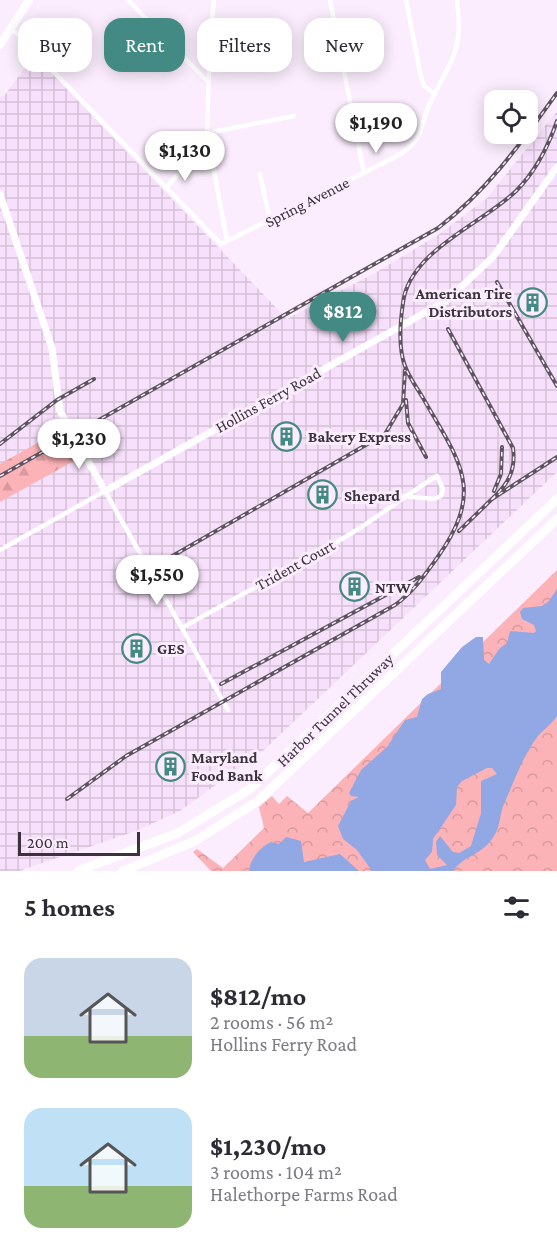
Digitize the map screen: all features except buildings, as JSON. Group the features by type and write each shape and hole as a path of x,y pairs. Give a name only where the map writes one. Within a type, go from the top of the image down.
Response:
{"highway":[{"name":"Harbor Tunnel Thruway","path":"78,871 178,833 250,789 557,498"},
{"name":"Harbor Tunnel Thruway","path":"123,871 195,841 271,791 557,519"}],"main road":[{"path":"1,41 28,0"}],"street":[{"path":"128,0 208,82"},
{"path":"212,18 214,0"},
{"path":"330,0 364,173"},
{"path":"406,0 422,81 435,94"},
{"name":"Spring Avenue","path":"166,187 221,244 399,155 414,143 424,129 426,113 456,51 459,27 457,0"},
{"path":"10,29 31,43 54,71 166,187 187,163"},
{"path":"208,72 207,133 227,241"},
{"path":"207,133 294,116"},
{"name":"Hollins Ferry Road","path":"0,550 446,301 476,276 493,257 557,167"},
{"path":"260,174 270,221"},
{"path":"0,194 52,348 60,411 228,710"},
{"name":"Trident Court","path":"182,628 350,534 403,496 436,476 443,489 441,496 434,499 403,496"}],"shaded area":[{"path":"22,72 50,72 287,319 375,273 438,235 487,198 530,144 538,144 538,135 557,111 557,472 264,750 180,811 136,831 19,871 0,871 0,502 78,457 0,464 0,98 5,95"}],"green space":[{"path":"62,429 79,458 0,502 0,464"},
{"path":"557,570 557,871 211,871 193,852 197,849 223,868 264,828 259,807 272,796 279,804 287,796 308,813"}],"water":[{"path":"557,589 557,716 538,736 524,759 503,806 494,836 490,842 453,871 372,871 357,850 343,839 338,826 351,801 359,797 351,796 349,793 361,770 387,747 405,720 417,717 422,699 441,689 441,672 462,647 476,637 483,637 484,660 489,664 499,649 507,643 510,631 534,633 536,631 534,625 522,619 520,612 523,608 542,606 549,601","holes":["487,768 492,768 497,774 481,781 481,813 471,846 459,853 453,852 440,836 436,842 437,855 447,865 430,869 425,860 432,852 433,839 456,805 457,787 462,781"]},
{"path":"286,837 301,841 304,862 340,854 359,871 249,871 251,862 259,850 271,842 279,844"}],"railway":[{"path":"0,476 438,228 488,182 517,148 557,93"},
{"path":"67,799 126,756 395,605 413,589 432,565 452,534 461,513 464,494 457,459 411,378 403,359 400,327 408,285 418,268 432,253 516,191 541,158 557,121"},
{"path":"497,282 557,386"},
{"path":"448,329 513,448 514,456 510,476 492,499"},
{"path":"155,566 385,434 403,404 405,370"},
{"path":"0,444 57,400 94,379"},
{"path":"406,400 408,423 426,457"},
{"path":"494,491 501,474 502,447"},
{"path":"459,531 492,499 557,457"},
{"path":"221,684 419,577"}],"place":[{"name":"American Tire Distributors","path":"533,302"},
{"name":"Bakery Express","path":"287,436"},
{"name":"Shepard","path":"323,495"},
{"name":"NTW","path":"354,587"},
{"name":"GES","path":"136,648"},
{"name":"Maryland Food Bank","path":"170,766"}]}
